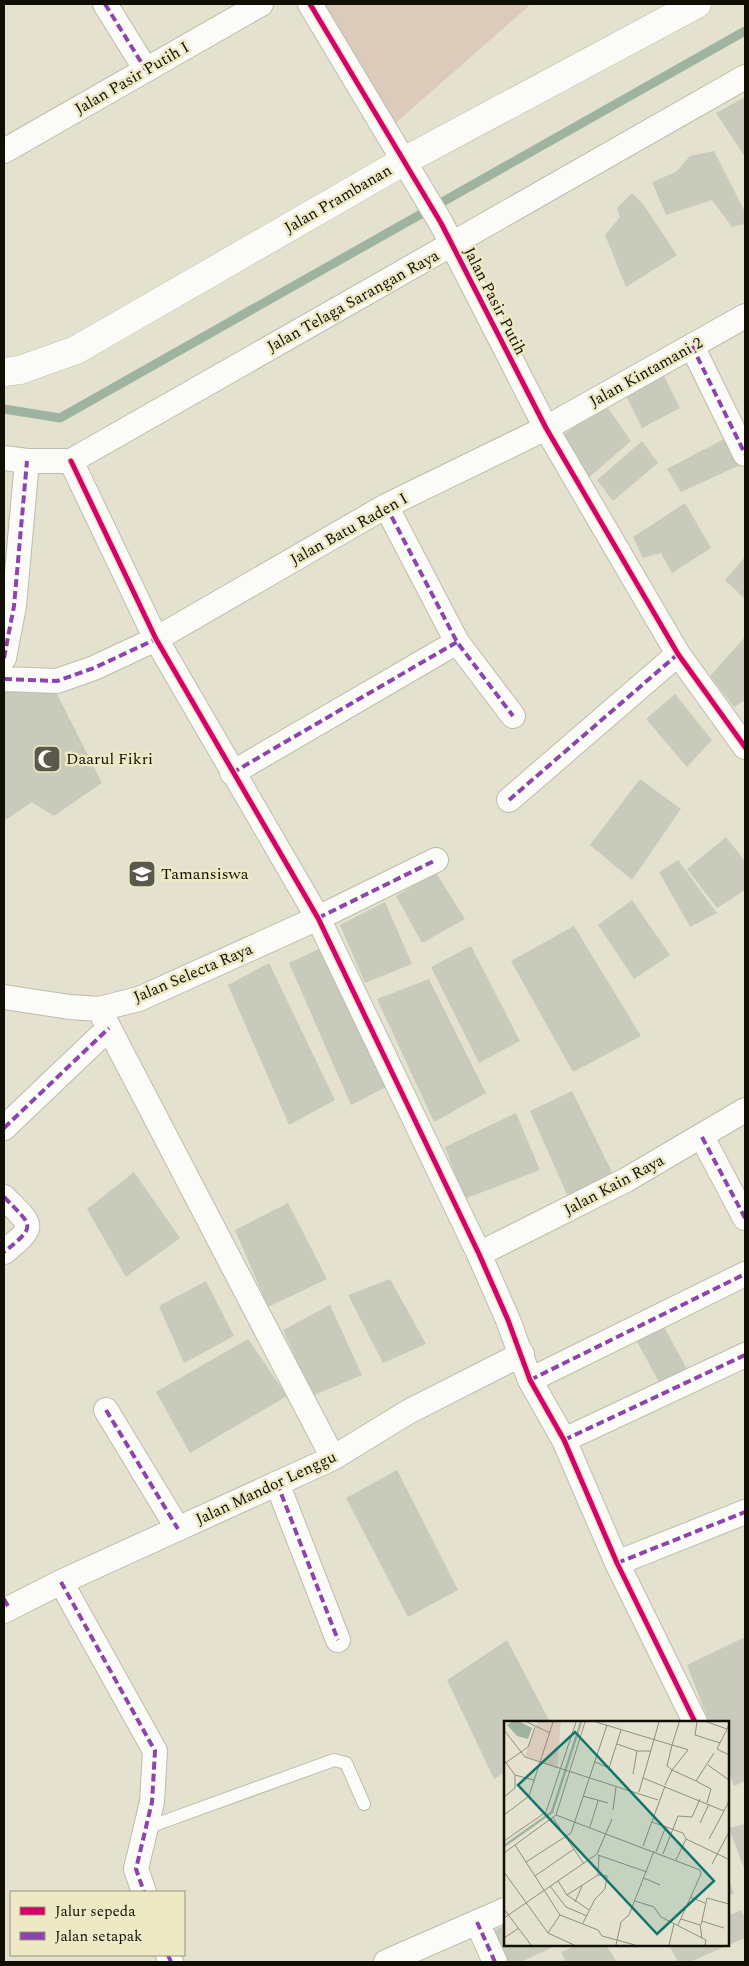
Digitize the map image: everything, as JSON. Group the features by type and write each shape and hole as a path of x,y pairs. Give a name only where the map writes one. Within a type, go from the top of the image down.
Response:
{"street":[{"path":"105,4 146,70"},
{"name":"Jalan Pasir Putih I","path":"4,151 261,4"},
{"name":"Jalan Pasir Putih","path":"310,4 440,223 546,428 656,612 678,654 745,747"},
{"name":"Jalan Prambanan","path":"4,372 20,370 76,350 411,172 697,4"},
{"name":"Jalan Telaga Sarangan Raya","path":"4,458 27,461 70,461 745,77"},
{"name":"Jalan Kintamani 2","path":"546,428 745,316"},
{"path":"692,346 745,454"},
{"name":"Jalan Batu Raden I","path":"4,679 57,681 94,668 156,639 386,506 546,428"},
{"path":"4,658 14,606 27,461"},
{"path":"70,461 156,639 232,773 318,918 479,1254 522,1354 530,1380 564,1440 618,1563 695,1721"},
{"path":"386,506 457,642 513,716"},
{"path":"232,773 457,642"},
{"path":"509,800 678,654"},
{"name":"Jalan Selecta Raya","path":"4,997 70,1007 104,1018 139,998 318,918 436,860"},
{"path":"4,1128 104,1018 333,1458"},
{"name":"Jalan Kain Raya","path":"479,1254 626,1180 745,1110"},
{"path":"702,1137 745,1218"},
{"path":"4,1197 25,1219 28,1228 26,1235 4,1252"},
{"path":"530,1380 745,1274"},
{"name":"Jalan Mandor Lenggu","path":"6,1606 333,1458 408,1412 522,1354"},
{"path":"564,1440 745,1355"},
{"path":"106,1410 178,1529"},
{"path":"277,1483 338,1640"},
{"path":"618,1563 745,1512"},
{"path":"61,1582 155,1751 152,1802 136,1869 144,1891"},
{"path":"386,1962 504,1910"},
{"path":"477,1922 495,1962"}],"lane":[{"path":"146,1828 334,1760 346,1763 364,1804"}],"shaded area":[{"path":"319,4 531,4 383,134"}],"building":[{"path":"745,97 745,157 716,113"},
{"path":"714,151 745,212 745,224 732,227 712,200 666,215 652,182 676,172 690,156"},
{"path":"632,193 643,204 677,255 626,287 605,235 620,217 617,208"},
{"path":"664,376 680,408 642,428 624,392"},
{"path":"606,405 631,441 587,479 560,437"},
{"path":"724,439 742,464 681,492 667,469"},
{"path":"642,441 658,463 613,501 597,480"},
{"path":"685,503 711,548 672,573 661,553 643,558 633,537"},
{"path":"745,557 745,599 725,580"},
{"path":"745,637 745,700 734,707 710,676"},
{"name":"Daarul Fikri","path":"4,685 57,694 102,783 54,816 32,802 4,821"},
{"path":"675,694 712,740 687,767 646,719"},
{"path":"640,779 681,809 632,880 590,845"},
{"path":"726,837 745,861 745,890 717,908 687,869"},
{"path":"678,860 717,913 690,927 659,872"},
{"path":"436,873 465,919 422,943 396,896"},
{"path":"632,900 670,955 634,979 598,925"},
{"path":"385,902 412,964 365,983 340,925"},
{"path":"574,926 641,1036 573,1072 511,961"},
{"path":"471,946 520,1041 479,1063 431,967"},
{"path":"323,947 388,1086 351,1105 289,963"},
{"path":"269,963 335,1100 289,1125 228,985"},
{"path":"429,979 486,1093 434,1122 377,999"},
{"path":"572,1091 615,1178 569,1199 530,1111"},
{"path":"516,1113 540,1170 464,1199 445,1147"},
{"path":"134,1172 180,1238 126,1277 87,1209"},
{"path":"288,1203 327,1279 268,1307 235,1230"},
{"path":"390,1279 426,1344 383,1363 348,1295"},
{"path":"206,1281 234,1336 184,1363 159,1306"},
{"path":"330,1305 362,1375 312,1396 283,1330"},
{"path":"663,1325 687,1369 660,1384 636,1340"},
{"path":"248,1339 287,1396 190,1453 156,1392"},
{"path":"397,1470 458,1590 408,1617 346,1498"},
{"path":"745,1637 745,1781 734,1786 729,1774 729,1721 709,1721 687,1665"},
{"path":"507,1640 549,1721 504,1721 504,1773 494,1779 447,1680"},
{"path":"745,1824 745,1871 729,1828"},
{"path":"729,1880 734,1893 729,1896"},
{"path":"741,1910 745,1918 745,1938 729,1945 729,1916"},
{"path":"504,1926 504,1946 555,1946 521,1962 502,1962 489,1933"},
{"path":"576,1946 607,1946 617,1962 566,1962 561,1952"},
{"path":"670,1946 727,1946 690,1962 678,1962"}],"waterway":[{"path":"4,409 60,418 745,31"}],"marked path":[{"path":"105,4 146,70"},
{"path":"692,346 745,454"},
{"path":"4,658 14,606 27,461"},
{"path":"386,506 457,642 513,716"},
{"path":"4,679 57,681 94,668 156,639"},
{"path":"232,773 457,642"},
{"path":"509,800 678,654"},
{"path":"318,918 436,860"},
{"path":"4,1128 109,1028"},
{"path":"702,1137 745,1218"},
{"path":"4,1197 21,1214 27,1225 22,1236 4,1252"},
{"path":"530,1380 745,1274"},
{"path":"564,1440 745,1355"},
{"path":"106,1410 178,1529"},
{"path":"277,1483 338,1640"},
{"path":"617,1563 745,1512"},
{"path":"61,1582 155,1751 152,1802 136,1869 144,1891"},
{"path":"4,1599 9,1608"},
{"path":"477,1922 495,1962"},
{"path":"168,1956 171,1962"}],"cycle path":[{"path":"310,4 441,223 546,428 678,654 745,747"},
{"path":"71,461 156,639 318,918 479,1254 508,1320 530,1380 564,1440 617,1563 695,1721"}],"place":[{"name":"Daarul Fikri","path":"47,759"},
{"name":"Tamansiswa","path":"142,874"}]}
